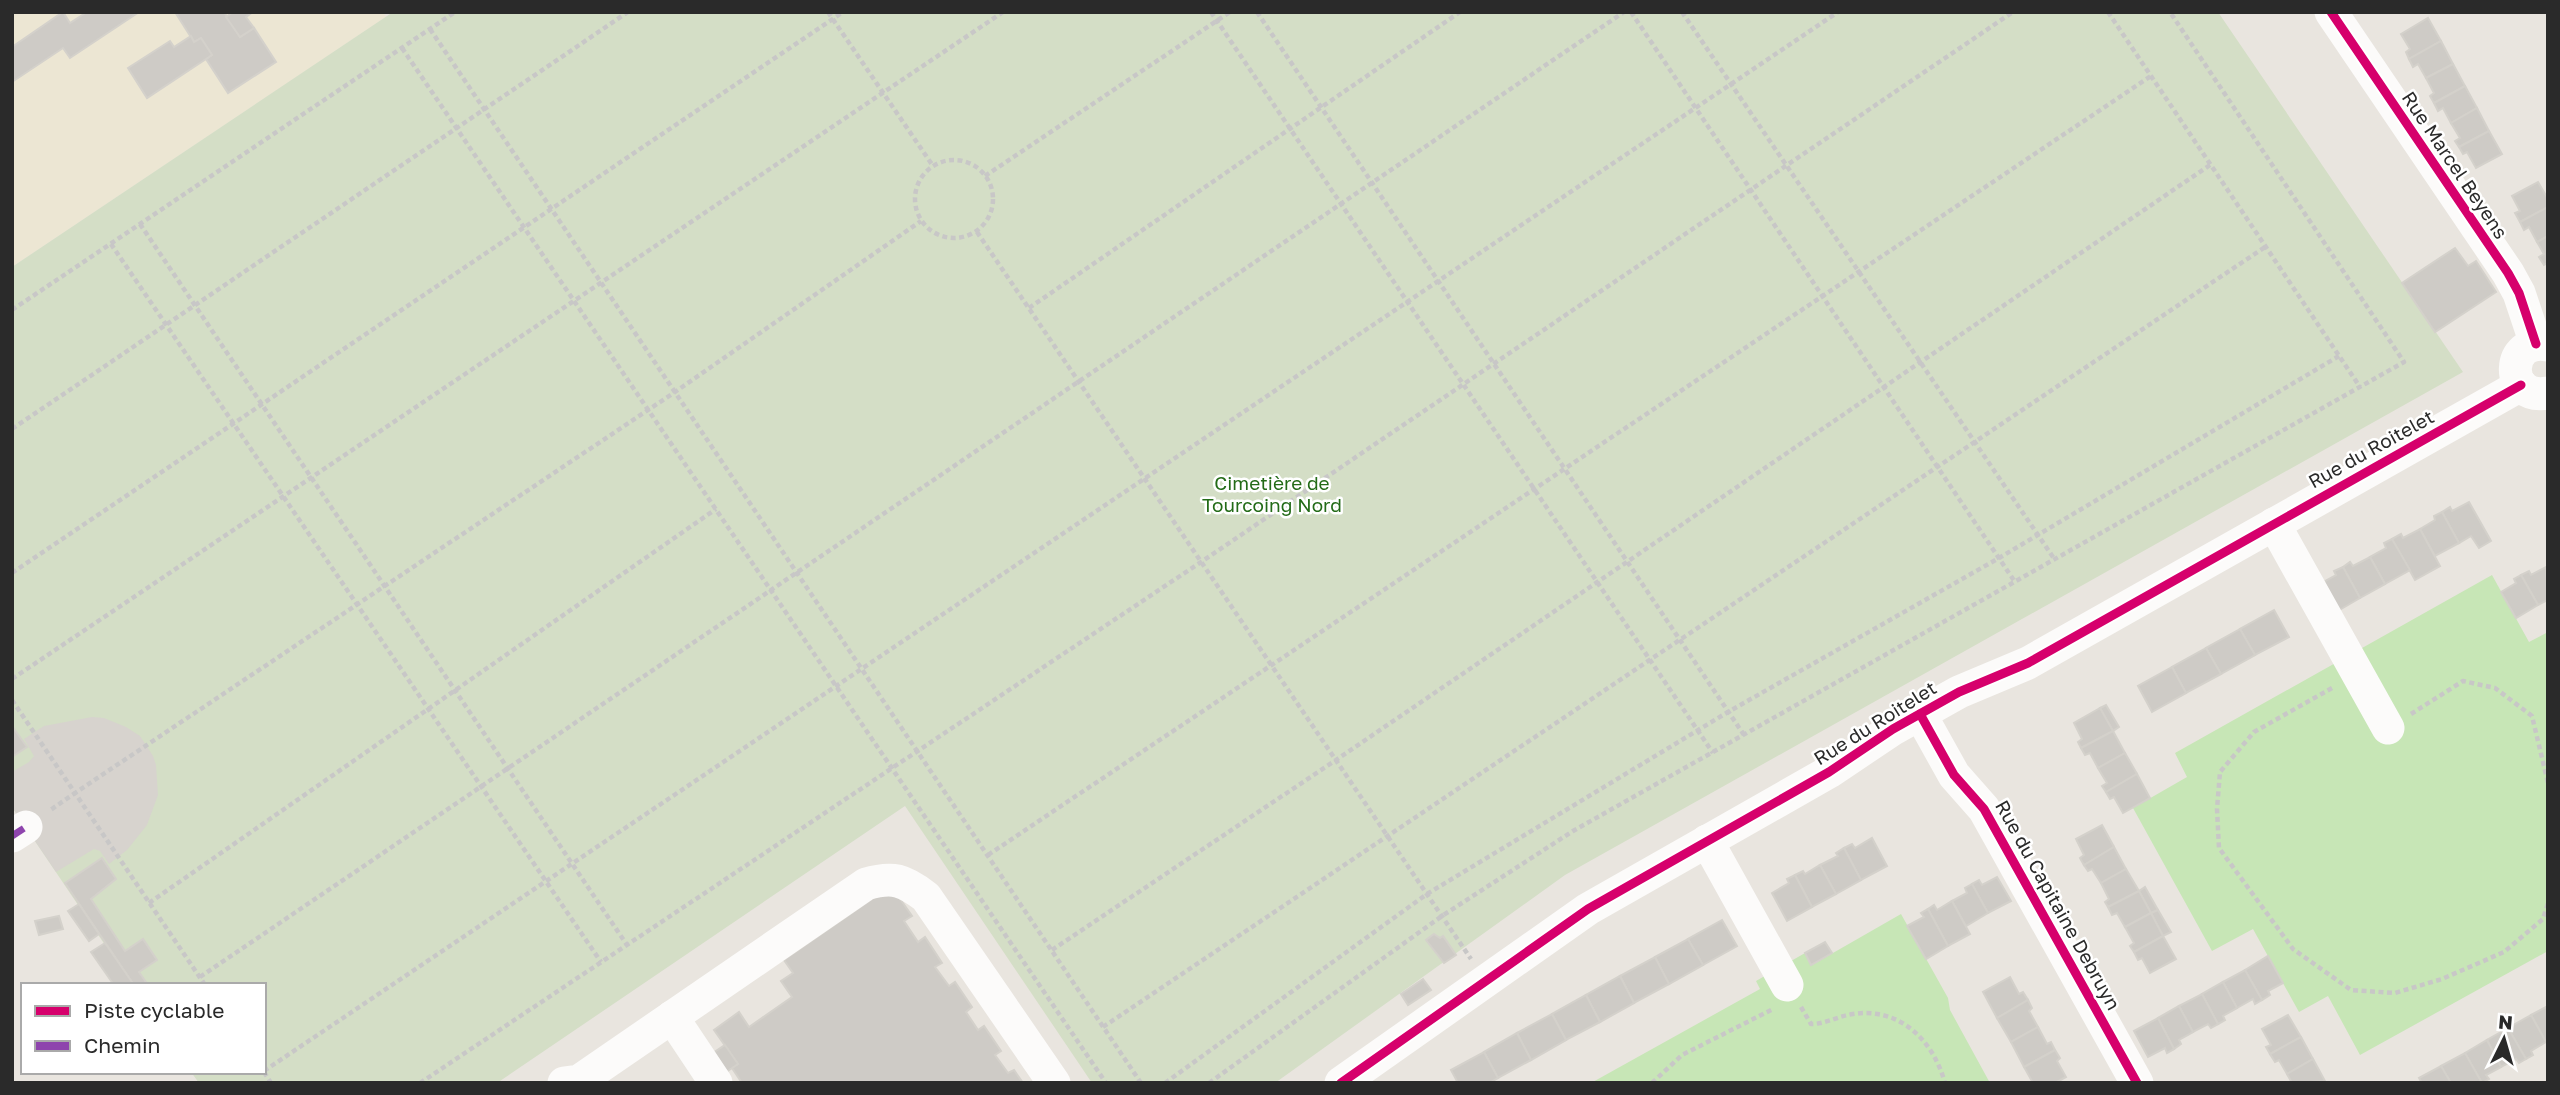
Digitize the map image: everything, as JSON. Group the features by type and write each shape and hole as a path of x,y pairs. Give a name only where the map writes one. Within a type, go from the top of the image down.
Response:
{"street":[{"name":"Rue Marcel Beyens","path":"2331,12 2508,273 2542,345"},
{"path":"2534,389 2515,376 2516,360 2526,348 2542,345"},
{"name":"Rue du Roitelet","path":"1341,1083 1588,909 1829,772 1893,729 1975,684 2028,663 2274,524 2534,389"},
{"path":"2274,524 2388,728"},
{"name":"Rue du Capitaine Debruyn","path":"1920,714 1954,775 1984,808 2137,1083"},
{"path":"1707,841 1789,996"},
{"path":"564,1083 579,1081 866,884 883,879 899,880 926,897 1054,1083"},
{"path":"672,1017 716,1083"}],"path":[{"path":"12,310 455,12"},
{"path":"12,429 628,12"},
{"path":"828,12 933,166"},
{"path":"12,573 843,12"},
{"path":"12,679 1003,12"},
{"path":"1211,12 1713,753"},
{"path":"985,176 1230,12"},
{"path":"1257,12 1744,735"},
{"path":"1029,308 1460,12"},
{"path":"200,977 1624,12"},
{"path":"1631,12 2015,582"},
{"path":"1682,12 2036,535 2055,559"},
{"path":"266,1071 1838,12"},
{"path":"420,1083 1201,562 2013,12"},
{"path":"2108,12 2360,387"},
{"path":"1209,1083 1442,916 1573,831 2404,362 2170,12"},
{"path":"430,29 1141,1083"},
{"path":"402,48 1106,1083"},
{"path":"988,855 2151,76"},
{"path":"959,160 972,164 985,176 994,197 992,210 977,232 953,239 930,230 921,221 916,209 917,185 933,166 959,160"},
{"path":"1052,950 2210,165"},
{"path":"19,831 675,392 921,221"},
{"path":"140,224 627,944"},
{"path":"977,232 1486,979"},
{"path":"111,244 601,962"},
{"path":"1103,1027 2265,247"},
{"path":"1165,1083 1427,894 1697,730 1999,558 2339,356"},
{"path":"149,903 716,509"},
{"path":"2358,674 2254,732 2220,772 2217,809 2219,848 2293,948 2351,990 2395,993 2442,979 2504,952 2543,919 2548,903"},
{"path":"2388,728 2463,681 2495,688 2532,716 2548,783"},
{"path":"12,700 204,983"},
{"path":"1652,1083 1682,1055 1789,996 1811,1024 1823,1024 1852,1014 1876,1013 1900,1020 1918,1032 1934,1054 1945,1083"}],"shaded area":[{"path":"12,12 383,12 386,17 12,267"},
{"path":"92,717 104,718 140,736 156,765 158,795 147,825 127,850 109,864 100,851 94,849 56,872 12,807 12,772 34,756 24,739 44,726"}],"green space":[{"name":"Cimetière de Tourcoing Nord","path":"393,12 2218,12 2463,372 1565,875 1275,1083 1092,1083 905,806 497,1083 199,1083 192,1074 266,1074 266,983 131,983 12,807 12,267"},
{"path":"2492,575 2529,642 2548,632 2548,951 2360,1055 2328,996 2299,1012 2253,929 2212,951 2133,808 2187,777 2175,753"},
{"path":"1901,914 1948,998 1950,1010 1990,1083 1591,1083 1760,989 1756,981 1805,953 1812,965"}],"building":[{"path":"63,12 70,23 87,12 139,12 70,58 63,48 12,82 12,47"},
{"path":"175,12 224,12 240,37 254,28 276,62 228,93 206,59 212,55 201,38 194,42"},
{"path":"233,12 253,12 246,17 254,28 240,37 226,17"},
{"path":"2428,18 2441,41 2409,59 2406,52 2410,49 2401,34"},
{"path":"191,36 194,42 201,38 212,55 147,98 128,68 170,41 174,47"},
{"path":"2441,41 2453,64 2426,78 2418,64 2413,67 2409,59"},
{"path":"2453,64 2465,86 2434,103 2430,96 2434,93 2426,78"},
{"path":"2465,86 2477,108 2451,123 2443,108 2438,111 2434,103"},
{"path":"2477,108 2489,131 2459,147 2455,141 2460,138 2451,123"},
{"path":"2489,131 2502,154 2476,168 2467,152 2463,154 2459,147"},
{"path":"2538,182 2548,199 2548,207 2520,222 2515,213 2520,211 2512,196"},
{"path":"2548,207 2548,236 2537,242 2529,227 2524,230 2520,222"},
{"path":"2548,236 2548,263 2544,265 2539,257 2544,254 2537,242"},
{"path":"2455,248 2468,266 2476,261 2496,292 2435,332 2402,283"},
{"path":"2469,502 2491,541 2479,548 2471,536 2459,543 2442,512 2450,507 2452,511"},
{"path":"2442,512 2459,543 2435,556 2420,529"},
{"path":"2420,529 2440,566 2415,580 2392,539 2401,534 2403,538"},
{"path":"2392,539 2410,570 2385,584 2370,557 2386,548 2384,543"},
{"path":"2370,557 2385,584 2360,598 2343,567 2350,562 2353,566"},
{"path":"2343,567 2360,598 2336,612 2320,584 2336,575 2334,571"},
{"path":"2546,567 2548,600 2538,605 2521,575 2529,571 2531,575"},
{"path":"2521,575 2538,605 2516,618 2501,592 2516,583 2514,579"},
{"path":"2274,610 2289,637 2255,655 2240,629"},
{"path":"2240,629 2255,655 2221,674 2206,648"},
{"path":"2206,648 2221,674 2186,693 2172,667"},
{"path":"2172,667 2186,693 2152,712 2138,686"},
{"path":"2106,705 2119,727 2113,731 2100,708"},
{"path":"2100,708 2113,731 2081,748 2078,742 2082,739 2074,723"},
{"path":"12,726 27,747 12,757"},
{"path":"2113,731 2125,753 2098,768 2090,753 2085,755 2081,748"},
{"path":"2125,753 2137,774 2106,792 2102,786 2107,783 2098,768"},
{"path":"2137,774 2150,798 2123,813 2114,797 2110,799 2106,792"},
{"path":"2102,825 2114,847 2084,865 2080,858 2084,855 2076,839"},
{"path":"1872,838 1887,866 1861,880 1844,848 1852,844 1855,848"},
{"path":"2114,847 2126,869 2101,883 2092,869 2088,871 2084,865"},
{"path":"1844,848 1861,880 1836,894 1820,865 1838,856 1836,853"},
{"path":"102,858 116,879 91,899 125,951 143,939 157,960 139,972 147,983 133,983 65,883"},
{"path":"1820,865 1836,894 1812,907 1795,875 1803,871 1805,874"},
{"path":"2126,869 2139,891 2108,907 2105,902 2109,899 2101,883"},
{"path":"1795,875 1812,907 1787,921 1772,893 1789,883 1787,879"},
{"path":"1997,877 2011,901 1988,913 1972,884 1979,880 1982,885"},
{"path":"1972,884 1988,913 1966,926 1952,901 1967,893 1965,888"},
{"path":"891,886 912,916 904,921 918,942 925,937 942,963 935,967 949,986 955,982 972,1007 966,1012 978,1030 984,1026 1001,1051 995,1055 1008,1073 1014,1070 1023,1083 742,1083 732,1068 738,1064 714,1030 739,1012 749,1027 792,997 781,981 793,973 784,960"},
{"path":"2145,887 2158,910 2151,913 2139,891"},
{"path":"2139,891 2151,913 2125,927 2117,913 2112,915 2108,907"},
{"path":"1952,901 1970,934 1948,946 1928,909 1934,905 1937,910"},
{"path":"79,904 99,934 89,941 68,911"},
{"path":"1928,909 1948,946 1926,959 1907,926 1924,917 1921,913"},
{"path":"2158,910 2171,932 2163,936 2151,913"},
{"path":"2151,913 2163,936 2134,952 2130,946 2134,943 2125,927"},
{"path":"59,916 63,929 39,935 35,921"},
{"path":"1722,920 1737,946 1703,965 1688,939"},
{"path":"1434,934 1440,938 1443,936 1456,955 1444,963 1426,940"},
{"path":"2163,936 2176,959 2150,973 2142,958 2138,960 2134,952"},
{"path":"1688,939 1703,965 1669,984 1655,957"},
{"path":"1825,942 1832,953 1811,965 1805,953"},
{"path":"105,943 133,983 113,983 91,952"},
{"path":"2268,956 2283,983 2268,991 2270,995 2262,1000 2245,970"},
{"path":"1655,957 1669,984 1634,1003 1620,976"},
{"path":"2245,970 2262,1000 2255,1004 2253,999 2237,1008 2223,982"},
{"path":"1620,976 1634,1003 1600,1022 1586,995"},
{"path":"2010,977 2019,994 2023,992 2028,1000 1997,1018 1983,992"},
{"path":"1423,979 1431,990 1408,1005 1401,994"},
{"path":"2223,982 2237,1008 2223,1016 2225,1020 2218,1024 2202,994"},
{"path":"2202,994 2218,1024 2211,1028 2208,1024 2193,1032 2179,1006"},
{"path":"1586,995 1600,1022 1566,1040 1552,1014"},
{"path":"2028,1000 2032,1008 2029,1011 2038,1027 2011,1042 1997,1018"},
{"path":"2179,1006 2193,1032 2179,1040 2181,1044 2174,1049 2158,1018"},
{"path":"2548,1006 2548,1041 2546,1042 2531,1015"},
{"path":"1552,1014 1566,1040 1531,1060 1517,1033"},
{"path":"2288,1015 2301,1037 2270,1054 2266,1047 2271,1045 2262,1029"},
{"path":"2531,1015 2546,1042 2531,1051 2533,1055 2526,1059 2508,1028"},
{"path":"2158,1018 2174,1049 2167,1053 2165,1048 2148,1057 2134,1031"},
{"path":"2038,1027 2047,1044 2051,1042 2055,1050 2024,1067 2011,1042"},
{"path":"2508,1028 2526,1059 2519,1063 2516,1059 2501,1067 2487,1040"},
{"path":"1517,1033 1531,1060 1498,1078 1484,1052"},
{"path":"2301,1037 2313,1059 2287,1074 2279,1060 2275,1062 2270,1054"},
{"path":"2487,1040 2501,1067 2486,1075 2489,1079 2482,1083 2465,1053"},
{"path":"725,1045 738,1064 723,1074 710,1055"},
{"path":"2055,1050 2060,1058 2057,1061 2066,1077 2055,1083 2033,1083 2024,1067"},
{"path":"1484,1052 1498,1078 1489,1083 1458,1083 1451,1070"},
{"path":"2465,1053 2482,1083 2451,1083 2441,1066"},
{"path":"2313,1059 2325,1081 2292,1083 2287,1074"},
{"path":"2441,1066 2451,1083 2422,1083 2419,1078"}],"marked path":[{"path":"12,836 26,827"}],"cycle path":[{"path":"2331,12 2508,273 2519,293 2536,344"},
{"path":"1341,1083 1588,909 1829,772 1893,729 1959,692 2028,663 2521,385"},
{"path":"1920,714 1954,775 1984,809 2137,1083"}]}
